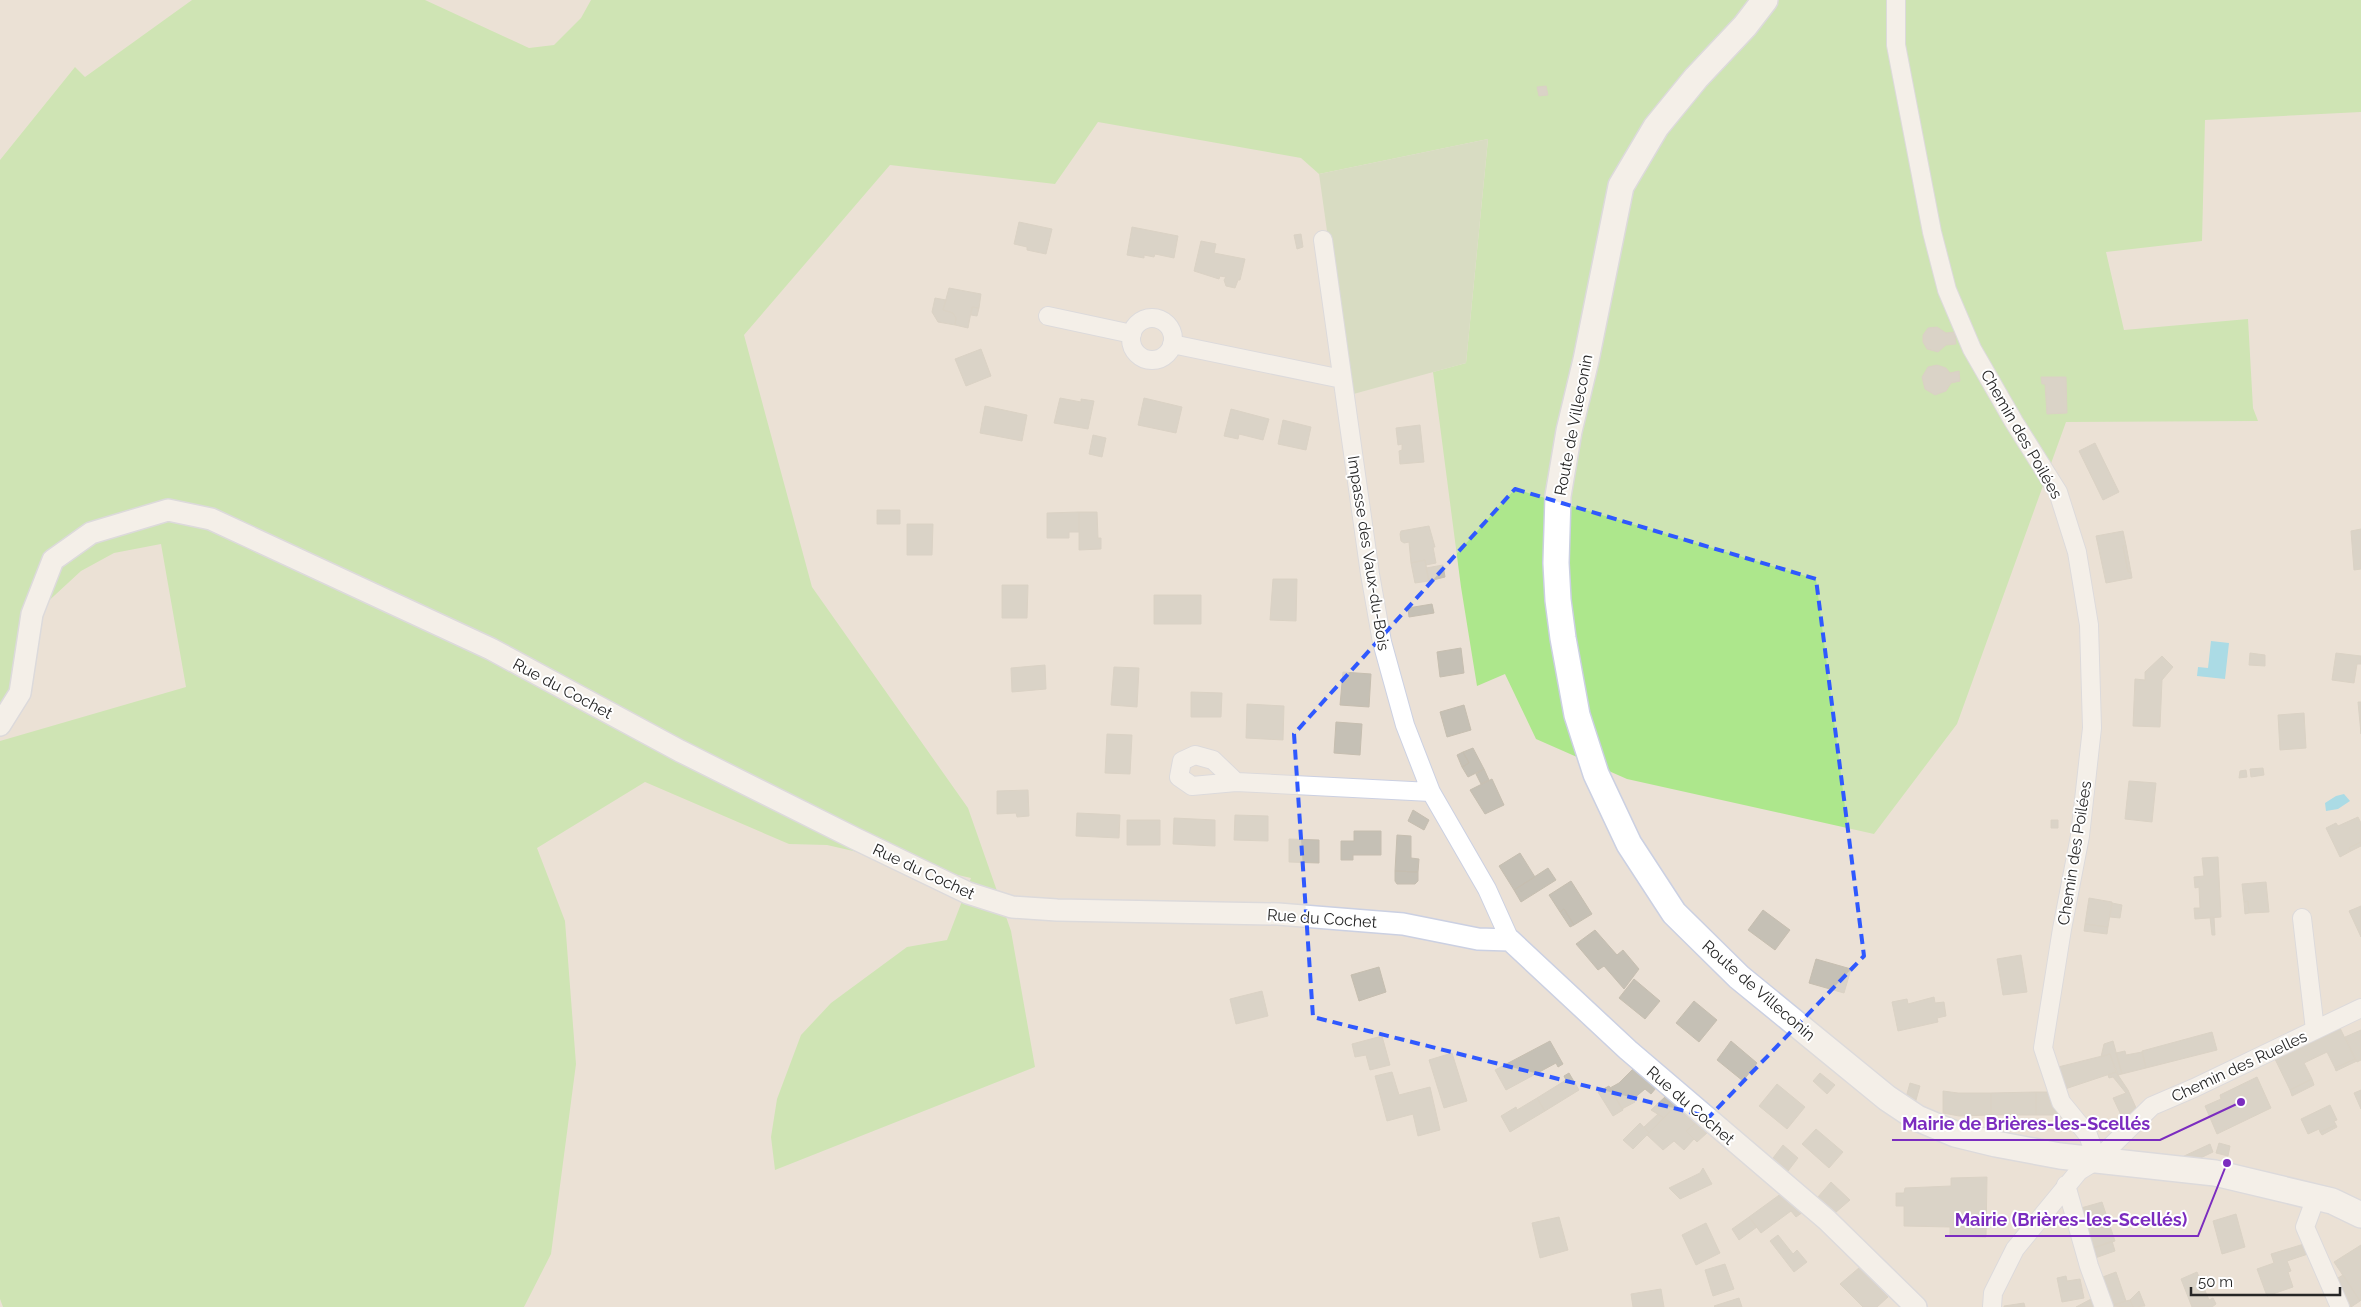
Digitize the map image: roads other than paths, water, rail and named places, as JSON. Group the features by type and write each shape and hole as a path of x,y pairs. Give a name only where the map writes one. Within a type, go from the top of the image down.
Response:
{"main road":[{"name":"Route de Villeconin","path":"1764,0 1745,26 1696,78 1656,128 1621,186 1569,431 1558,496 1556,562 1558,600 1577,715 1596,774 1629,844 1674,913 1739,977 1886,1098 1917,1118 1955,1134 1996,1144 2060,1156 2215,1174 2332,1201 2361,1214"}],"street":[{"name":"Chemin des Poilées","path":"1896,0 1896,45 1932,232 1947,290 1975,354 2014,422 2058,492 2078,561 2089,625 2092,728 2080,836 2062,929 2043,1048 2061,1102 2088,1134 2097,1160"},
{"name":"Impasse des Vaux-du-Bois","path":"1323,240 1370,574 1382,642 1405,725 1431,792 1487,889 1510,940"},
{"path":"1048,316 1132,334"},
{"path":"1150,318 1157,318 1168,325 1173,337 1172,344 1164,355 1151,359 1138,354 1132,342 1132,334 1138,323 1150,318"},
{"path":"1172,344 1342,379"},
{"name":"Rue du Cochet","path":"0,725 20,693 32,614 53,560 90,533 168,510 212,519 491,649 680,751 968,893 1012,907 1057,910 1278,914 1403,924 1478,939 1510,940 1628,1050 1827,1220 1916,1307"},
{"path":"1236,782 1431,792"},
{"name":"Chemin des Ruelles","path":"2302,918 2315,1030"},
{"name":"Chemin des Ruelles","path":"1992,1307 1993,1293 2014,1249 2079,1171 2097,1160 2152,1106 2194,1088 2361,1008"},
{"path":"2066,1185 2089,1266 2104,1307"},
{"path":"2316,1197 2305,1227 2340,1307"}],"water":[{"path":"2211,641 2229,643 2225,679 2197,676 2198,667 2208,668"},
{"path":"2344,794 2350,801 2338,809 2326,811 2325,803 2336,796"}],"place":[{"name":"Mairie de Brières-les-Scellés","path":"2241,1102"},
{"name":"Mairie (Brières-les-Scellés)","path":"2227,1163"}]}
